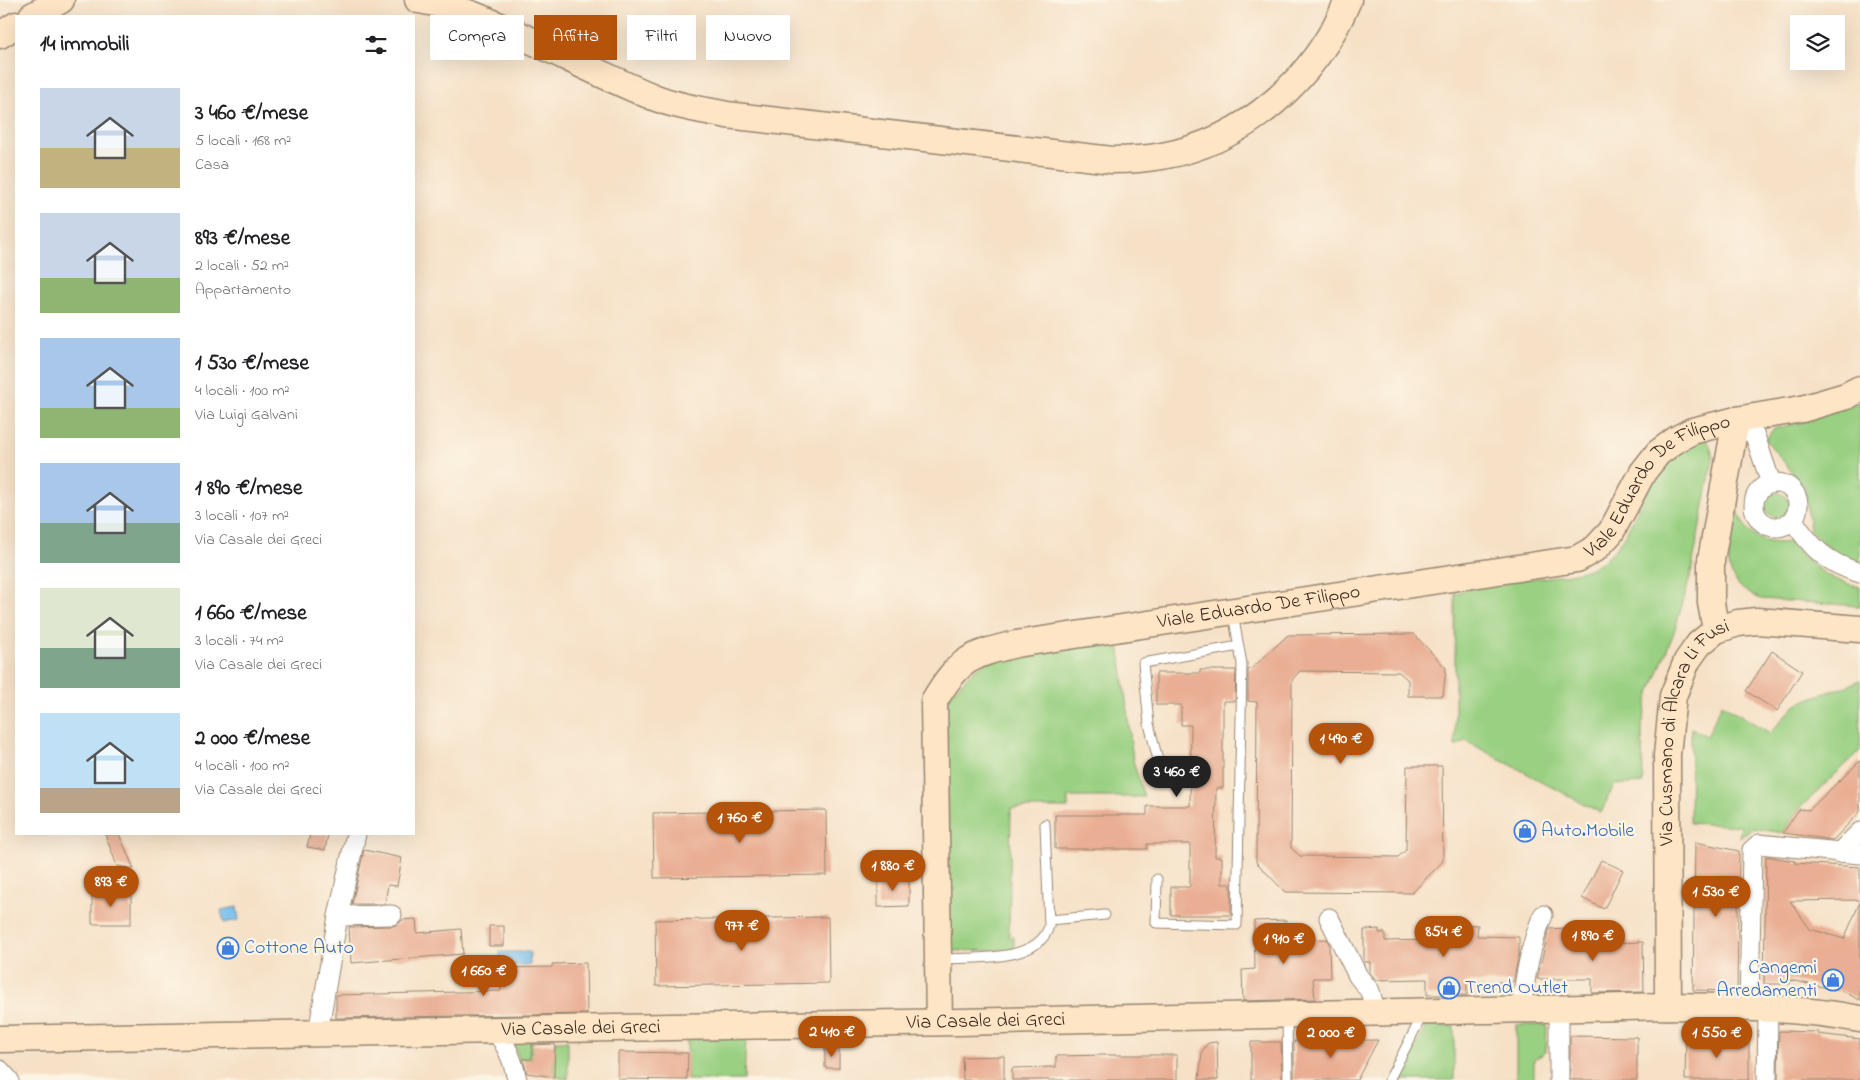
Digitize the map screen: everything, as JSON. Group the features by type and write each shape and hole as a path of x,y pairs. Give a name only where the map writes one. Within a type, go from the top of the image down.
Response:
{"street":[{"path":"34,15 61,0"},
{"path":"418,0 438,3 478,16 627,86 658,99 691,108 726,115 1112,160 1163,156 1194,148 1224,134 1255,116 1276,101 1301,78 1333,32 1348,0"},
{"path":"0,35 15,27"},
{"name":"Viale Eduardo De Filippo","path":"939,1022 934,701 947,679 964,661 987,651 1016,644 1577,559 1596,548 1611,532 1643,472 1658,454 1677,439 1692,431 1736,420 1802,409 1846,396 1860,389"},
{"path":"1716,630 1711,604 1711,560 1736,420 1756,436 1772,483"},
{"path":"1772,483 1783,483 1793,489 1798,499 1798,510 1793,520 1782,526 1770,527 1760,521 1754,510 1755,498 1761,488 1772,483"},
{"path":"1793,520 1805,538 1826,559 1860,573"},
{"name":"Via Cusmano di Alcara Li Fusi","path":"1668,1006 1667,755 1673,696 1687,661 1699,644 1716,630 1738,623 1757,621 1860,629"},
{"path":"1839,853 1860,832"},
{"path":"318,1033 338,916 356,835"},
{"path":"1767,1080 1759,1007 1752,850 1760,844 1860,854"},
{"path":"338,916 392,915"},
{"path":"1521,1010 1534,938 1544,915"},
{"path":"1329,918 1358,976 1370,991 1376,1013"},
{"name":"Via Casale dei Greci","path":"0,1039 939,1022 1668,1006 1759,1007 1860,1019"},
{"path":"1558,1080 1559,1009"},
{"path":"495,1030 507,1046 514,1062 517,1080"},
{"path":"0,1070 9,1080"}],"lane":[{"path":"1157,879 1156,923 1237,925 1242,664 1233,611"},
{"path":"1162,776 1148,724 1143,663 1239,646"},
{"path":"938,959 1013,954 1026,950 1040,942 1047,934 1049,920 1045,824"},
{"path":"1049,920 1106,915"},
{"path":"1389,1080 1424,1012"},
{"path":"1286,1015 1288,1080"}],"green space":[{"path":"1860,402 1860,565 1836,554 1810,531 1805,488 1766,440 1773,429 1803,422"},
{"path":"1706,438 1713,458 1690,578 1674,632 1648,698 1642,726 1643,783 1614,785 1601,813 1466,741 1455,746 1455,593 1507,581 1567,575 1597,565 1619,543 1650,485 1669,459"},
{"path":"1777,493 1786,496 1789,505 1786,514 1777,517 1768,514 1765,505 1768,496"},
{"path":"1737,507 1744,524 1755,536 1770,542 1789,542 1829,576 1860,587 1860,606 1761,599 1736,583 1731,572 1729,549"},
{"path":"1119,642 1133,760 1144,797 1068,797 1068,808 1011,808 1009,937 1014,937 1014,948 1007,950 950,951 946,704 951,694 973,671 985,663 1016,655"},
{"path":"1860,680 1860,751 1799,809 1783,833 1753,828 1739,837 1741,826 1690,823 1691,728 1707,736 1722,704 1770,733 1800,703"},
{"path":"1516,1025 1547,1025 1546,1052 1534,1060 1534,1080 1505,1080 1516,1079"},
{"path":"1427,1026 1454,1026 1454,1080 1398,1080"},
{"path":"746,1038 744,1080 687,1080 687,1039"},
{"path":"532,1041 532,1059 519,1059 514,1044"},
{"path":"555,1041 568,1041 568,1079 554,1077"}],"water":[{"path":"237,907 239,920 224,923 221,910"},
{"path":"500,952 530,952 530,965 500,965"}],"building":[{"path":"1414,634 1446,668 1443,696 1408,696 1408,680 1399,672 1300,671 1292,680 1291,848 1300,856 1398,857 1406,850 1407,766 1442,766 1443,861 1412,893 1285,892 1256,862 1257,702 1248,701 1248,669 1251,669 1288,635"},
{"path":"1772,651 1802,671 1777,711 1746,691"},
{"path":"1200,670 1236,670 1235,701 1223,701 1223,788 1216,788 1215,857 1222,857 1222,884 1231,884 1231,915 1171,915 1171,887 1190,887 1190,844 1147,844 1147,849 1055,849 1055,815 1147,815 1147,806 1190,806 1191,725 1181,725 1181,705 1156,705 1156,673 1200,673"},
{"path":"1860,761 1860,812 1833,840 1783,833 1799,809 1809,810"},
{"path":"826,810 827,875 654,878 653,813"},
{"path":"105,835 119,835 134,869 117,866"},
{"path":"310,835 328,835 325,850 307,847"},
{"path":"1695,842 1739,851 1737,991 1693,990"},
{"path":"364,850 402,858 397,886 388,885 385,904 352,904"},
{"path":"1766,856 1795,861 1795,863 1860,867 1860,900 1790,901 1810,929 1844,939 1860,902 1860,1000 1842,991 1790,980 1790,984 1764,984"},
{"path":"1601,860 1623,870 1604,909 1582,898"},
{"path":"878,877 909,877 909,906 878,907"},
{"path":"92,893 131,893 131,924 92,924"},
{"path":"828,917 829,983 656,986 655,920"},
{"path":"416,919 417,933 461,929 463,954 351,963 349,927 392,926 402,920"},
{"path":"1286,920 1287,940 1327,939 1329,944 1330,978 1313,978 1315,999 1243,1001 1242,970 1255,969 1254,921"},
{"path":"1432,923 1478,925 1477,936 1519,937 1519,954 1513,982 1467,982 1467,995 1427,995 1427,979 1376,980 1370,973 1370,962 1364,962 1364,930 1379,929 1379,933 1385,933 1385,941 1427,940"},
{"path":"489,926 504,926 504,946 489,946"},
{"path":"1583,927 1584,944 1643,942 1644,992 1592,993 1592,979 1537,979 1549,929"},
{"path":"586,963 587,1014 336,1018 336,995 501,991 501,968 552,967 552,964"},
{"path":"1779,1031 1818,1032 1818,1034 1860,1039 1860,1080 1778,1080"},
{"path":"1570,1036 1637,1037 1637,1080 1570,1080"},
{"path":"1686,1037 1749,1037 1749,1080 1685,1080"},
{"path":"1378,1040 1357,1080 1294,1080 1294,1041"},
{"path":"1217,1042 1218,1080 1199,1080 1202,1051 1208,1043"},
{"path":"1251,1042 1281,1042 1282,1080 1251,1080"},
{"path":"555,1044 554,1077 527,1073 523,1059 532,1059 532,1045"},
{"path":"825,1047 839,1047 839,1068 825,1068"},
{"path":"618,1052 688,1053 687,1080 618,1079"},
{"path":"1177,1055 1177,1080 1012,1080 1012,1068 1056,1067 1056,1056"},
{"path":"1004,1056 1004,1080 963,1080 962,1057"}],"place":[{"name":"Auto.Mobile","path":"1525,831"},
{"name":"Cottone Auto","path":"228,948"},
{"name":"Cangemi Arredamenti","path":"1833,980"},
{"name":"Trend Outlet","path":"1449,988"}]}
